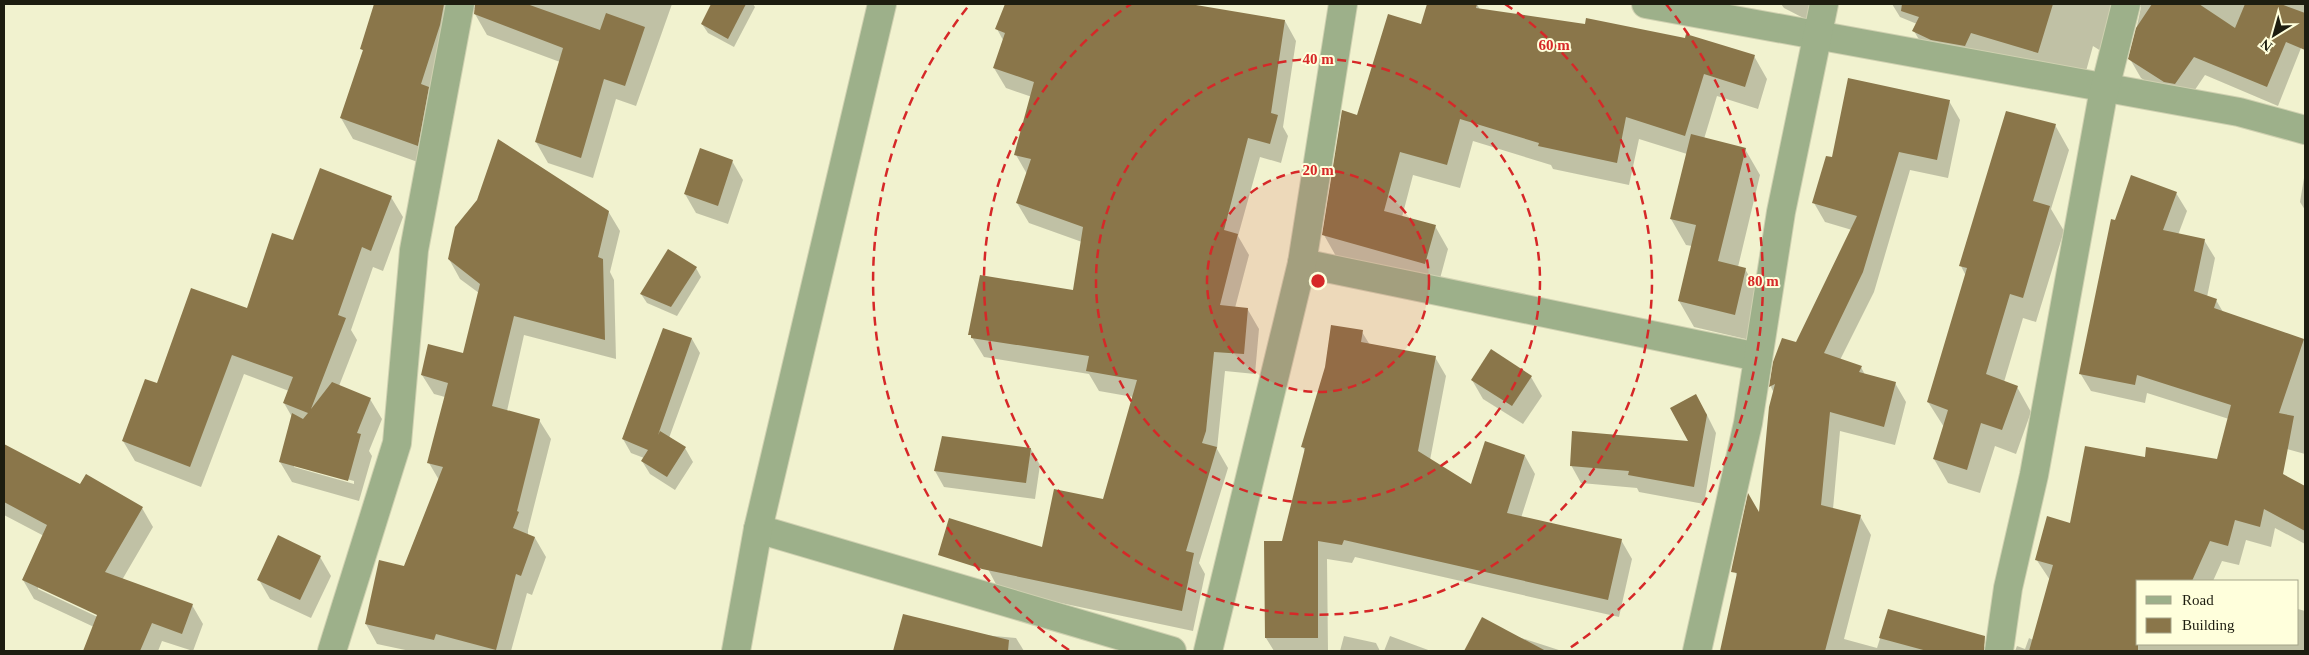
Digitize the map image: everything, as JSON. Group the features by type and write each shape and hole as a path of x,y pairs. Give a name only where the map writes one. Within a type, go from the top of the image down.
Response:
{"street":[{"path":"332,651 396,443 414,250 460,4"},
{"path":"736,651 758,529 882,4"},
{"path":"1208,651 1302,263 1343,4"},
{"path":"1646,4 2239,112 2305,130"},
{"path":"1697,651 1748,423 1781,212 1824,4"},
{"path":"1999,651 2008,588 2034,475 2105,89 2126,4"},
{"path":"1302,263 1758,357"},
{"path":"758,529 1172,651"}],"building":[{"path":"374,4 444,4 440,25 421,84 429,87 418,146 340,118 363,50 360,49"},
{"path":"475,4 527,4 600,30 606,13 645,27 625,86 604,79 581,158 535,142 563,48 474,14"},
{"path":"711,4 746,4 728,39 701,24"},
{"path":"1005,4 1190,4 1285,20 1271,113 1278,115 1270,144 1248,138 1224,230 1238,234 1220,305 1248,308 1244,354 1214,352 1206,431 1202,443 1217,447 1186,551 1194,553 1182,611 982,569 938,555 949,518 1042,547 1054,489 1103,499 1137,380 1086,371 1089,356 971,338 971,335 968,335 980,275 1073,290 1083,227 1016,203 1031,159 1014,155 1034,82 993,68 1005,33 995,29"},
{"path":"1427,4 1477,4 1476,8 1585,24 1586,18 1685,38 1686,34 1755,55 1745,87 1704,74 1685,136 1626,117 1617,163 1538,146 1539,143 1460,119 1447,165 1400,152 1384,211 1436,225 1425,264 1322,235 1342,110 1357,115 1388,14 1421,24"},
{"path":"1902,4 2053,4 2038,53 1971,33 1965,46 1931,40 1912,31 1919,17 1901,11"},
{"path":"2152,4 2199,4 2235,28 2245,4 2281,4 2305,13 2305,50 2286,42 2267,87 2194,57 2175,84 2164,82 2128,59 2136,28"},
{"path":"1848,78 1950,100 1937,160 1899,152 1863,272 1824,353 1862,366 1859,372 1896,382 1884,427 1830,412 1821,505 1861,515 1825,651 1720,651 1737,573 1731,572 1748,493 1759,512 1769,407 1775,384 1769,387 1773,362 1782,338 1796,342 1857,216 1812,203 1826,156 1832,157"},
{"path":"2006,111 2056,124 2033,201 2050,206 2023,298 2010,294 1986,374 2018,386 2002,430 1981,423 1967,470 1933,459 1948,410 1927,402 1967,268 1959,266"},
{"path":"1691,134 1746,148 1718,261 1746,268 1735,315 1678,301 1696,225 1670,219"},
{"path":"498,139 609,211 598,257 603,259 605,340 514,316 492,406 540,419 517,511 519,512 513,528 535,537 521,576 516,574 496,650 436,634 434,640 365,624 379,560 404,566 443,467 427,463 448,383 421,375 428,344 463,353 480,284 448,259 455,227 477,200"},
{"path":"700,148 733,160 718,206 684,194"},
{"path":"320,168 392,196 371,251 362,247 338,315 346,318 311,409 332,382 371,398 357,433 361,434 348,481 279,462 292,413 303,419 308,413 283,403 293,377 232,355 190,467 122,441 145,379 157,383 191,288 247,308 272,233 293,240"},
{"path":"2131,175 2177,192 2163,230 2205,239 2194,291 2217,299 2214,308 2304,339 2279,413 2294,416 2283,474 2305,486 2305,531 2264,509 2260,527 2235,520 2228,546 2210,541 2192,580 2136,580 2136,645 2138,645 2138,651 2029,651 2053,565 2035,560 2047,516 2070,523 2085,446 2145,457 2146,447 2217,459 2231,405 2137,375 2135,385 2079,374 2111,219 2115,220"},
{"path":"668,249 697,267 671,307 640,294"},
{"path":"1331,325 1363,330 1361,342 1436,356 1418,451 1471,484 1485,441 1525,455 1507,513 1622,539 1608,600 1344,540 1342,545 1318,541 1318,638 1265,638 1264,541 1282,541 1305,448 1301,447 1325,367"},
{"path":"663,328 692,338 658,435 660,431 686,447 667,477 641,461 648,450 622,439"},
{"path":"1491,349 1532,376 1512,406 1471,380"},
{"path":"1696,394 1707,415 1694,487 1628,475 1629,471 1570,466 1572,431 1688,441 1670,408"},
{"path":"942,436 1031,448 1026,483 934,471"},
{"path":"4,444 80,484 86,474 143,507 105,572 193,604 182,634 152,623 140,651 83,651 97,615 22,580 47,525 4,502"},
{"path":"278,535 321,556 300,600 257,580"},
{"path":"1888,609 1985,636 1984,651 1927,651 1879,638"},
{"path":"903,614 1009,640 1008,651 893,651"},
{"path":"1482,617 1546,651 1464,651"}]}
